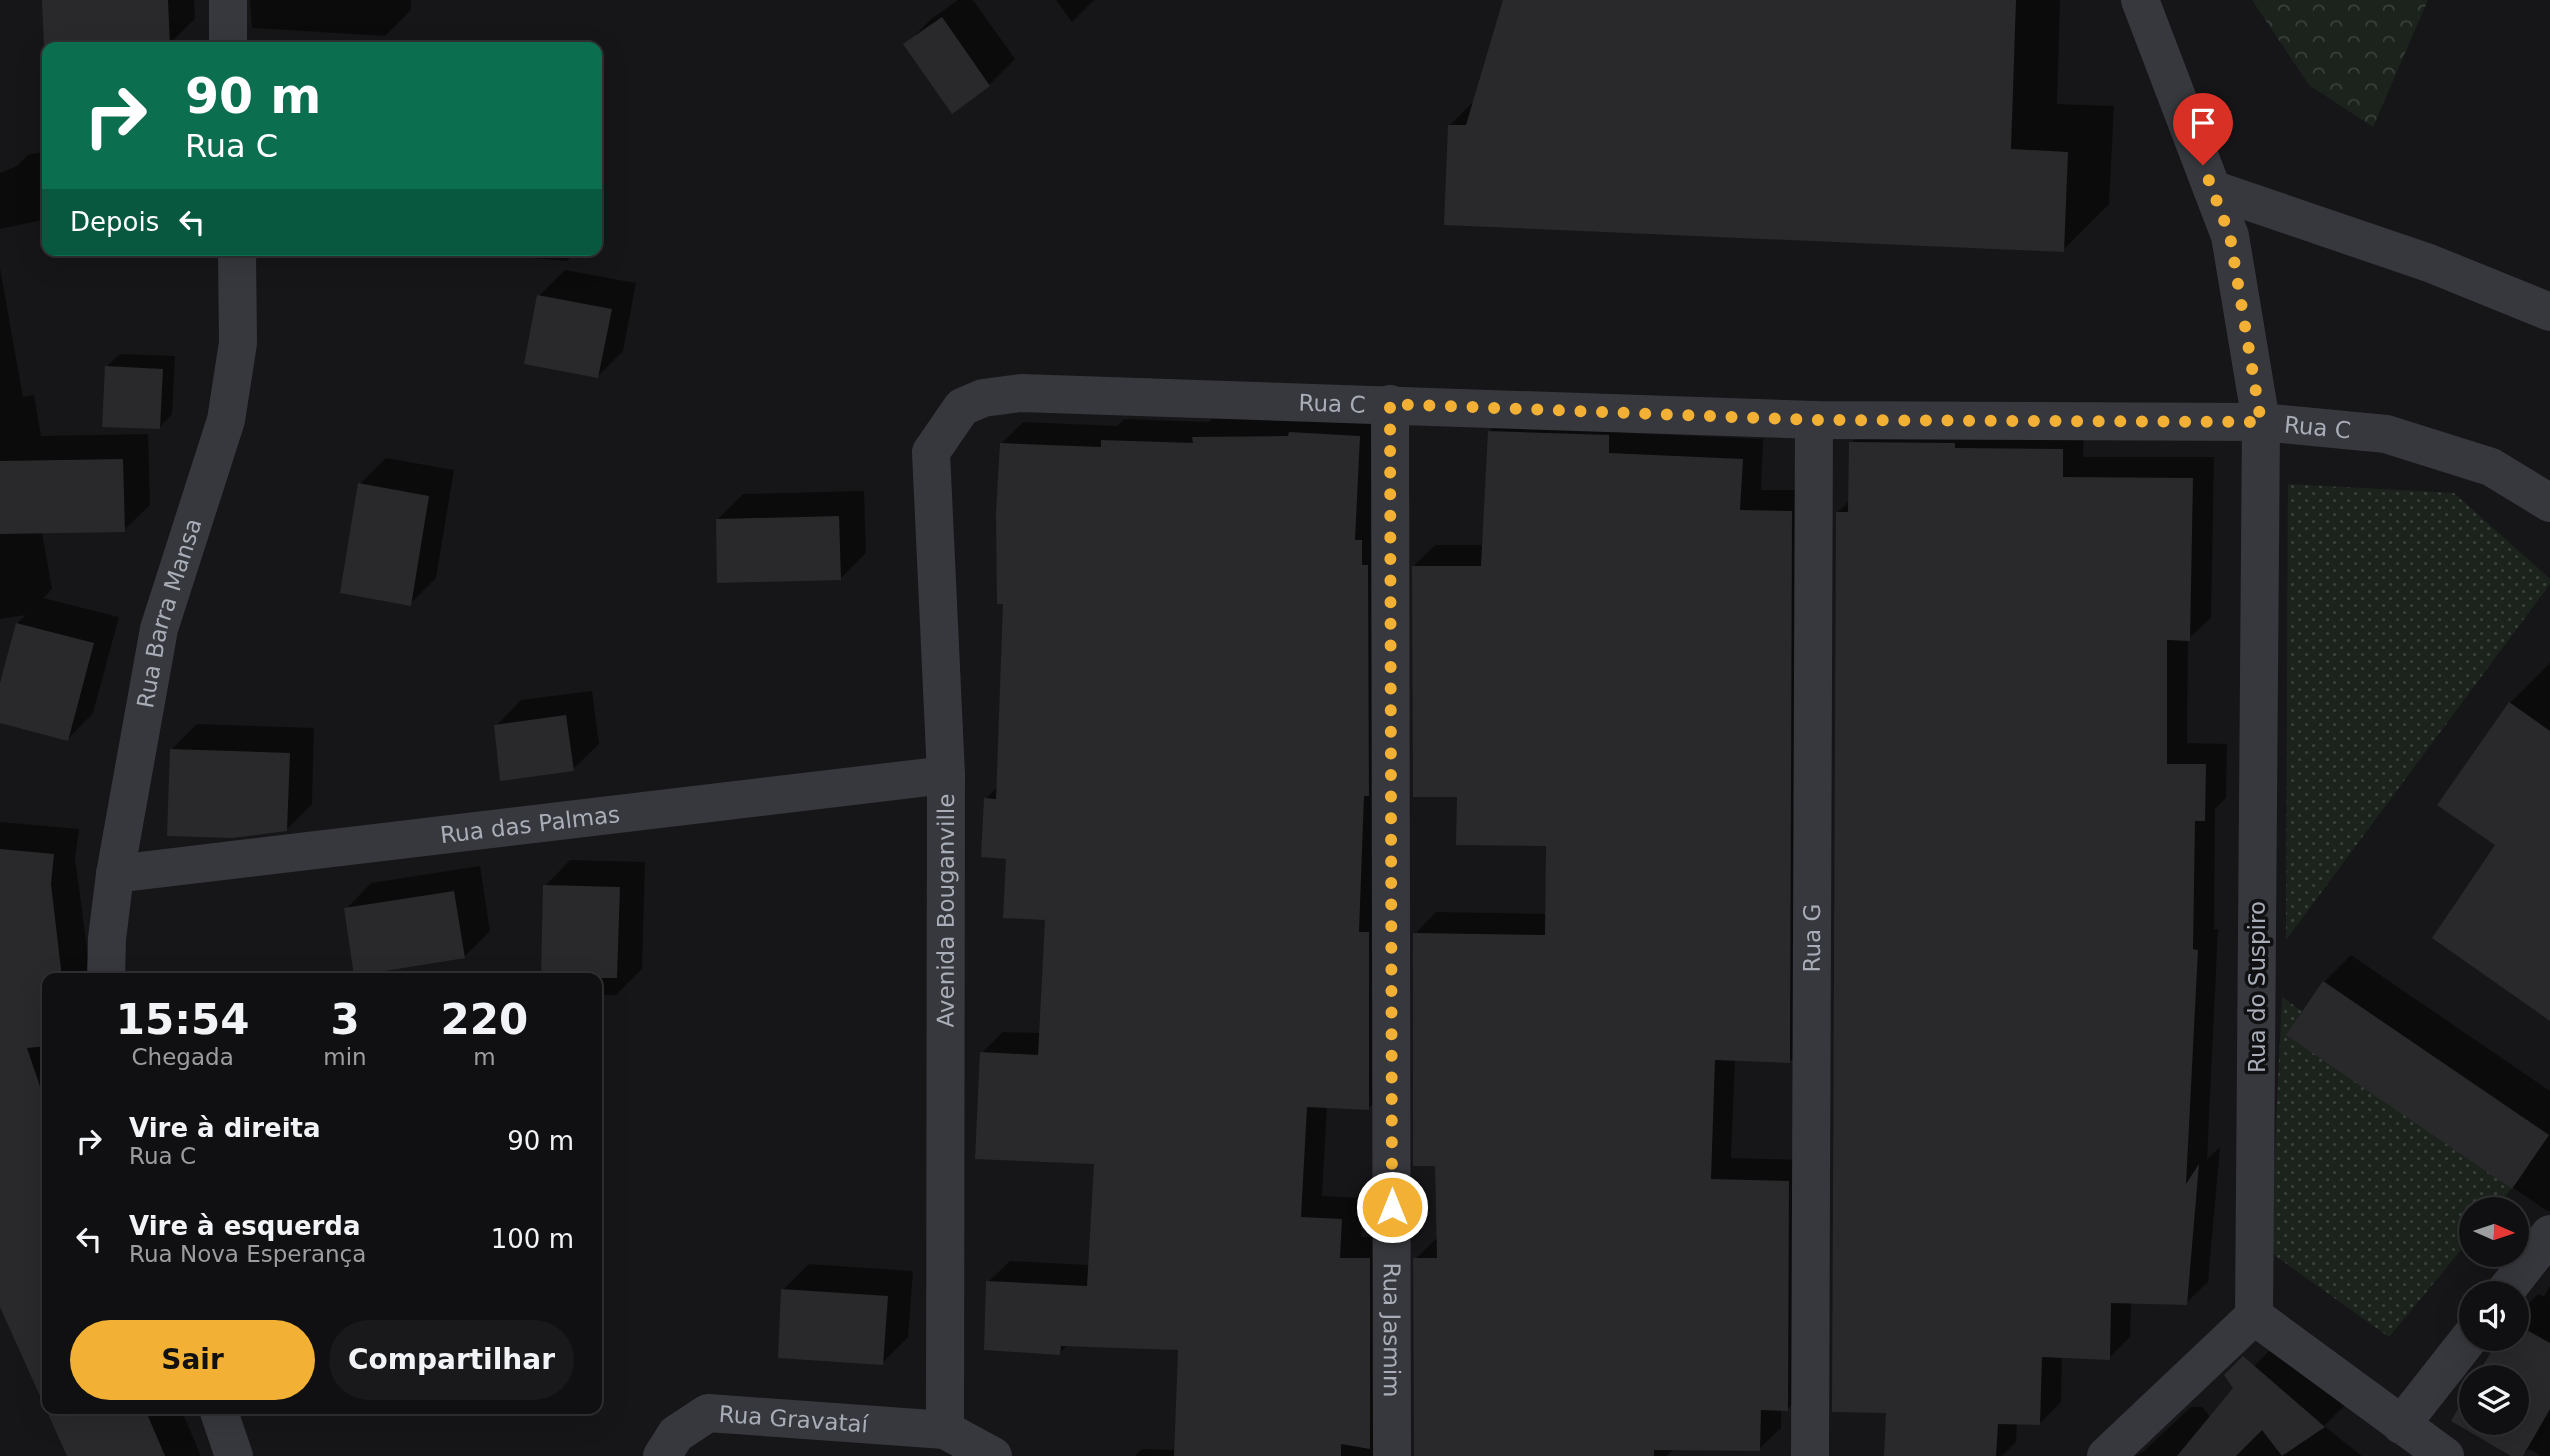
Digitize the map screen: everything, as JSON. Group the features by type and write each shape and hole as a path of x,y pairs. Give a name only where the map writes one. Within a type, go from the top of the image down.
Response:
{"street":[{"path":"228,0 228,42"},
{"name":"Rua do Suspiro","path":"2140,0 2230,236 2261,422 2254,1316"},
{"path":"2211,189 2429,263 2550,312"},
{"name":"Rua Barra Mansa","path":"106,973 107,939 115,874 159,629 226,420 238,343 237,256"},
{"name":"Rua C","path":"1021,393 1814,420 2261,422 2386,433 2491,467 2550,503"},
{"name":"Avenida Bouganville","path":"945,1430 946,775 931,452 962,407 983,398 1021,393"},
{"name":"Rua Jasmim","path":"1390,404 1392,1456"},
{"name":"Rua G","path":"1810,1456 1814,420"},
{"name":"Rua das Palmas","path":"115,874 946,775"},
{"path":"2513,1281 2550,1234"},
{"path":"2106,1456 2254,1316 2445,1456"},
{"path":"2402,1425 2459,1351"},
{"name":"Rua Gravataí","path":"662,1456 676,1434 708,1413 945,1430"},
{"path":"220,1414 234,1456"},
{"path":"945,1430 993,1456"}],"green space":[{"path":"2252,0 2428,0 2373,127 2309,85"},
{"path":"2288,484 2454,493 2550,579 2550,584 2286,940"},
{"path":"2282,997 2525,1171 2504,1197 2459,1197 2459,1252 2389,1337 2270,1252"}],"building":[{"path":"42,0 168,0 170,42 44,42"},
{"path":"1503,0 2016,0 2011,149 2068,152 2064,252 1444,225 1448,125 1466,125"},
{"path":"942,17 990,86 952,114 903,44"},
{"path":"537,295 612,309 598,378 524,364"},
{"path":"105,366 163,369 160,429 102,427"},
{"path":"1488,431 1609,435 1609,453 1743,459 1740,510 1792,511 1790,1063 1715,1060 1711,1179 1789,1181 1788,1411 1761,1410 1760,1451 1654,1450 1654,1456 1414,1456 1413,1258 1437,1258 1435,1166 1413,1166 1413,933 1545,935 1546,846 1456,845 1457,797 1413,797 1412,566 1481,566"},
{"path":"1289,432 1360,436 1355,540 1362,540 1362,565 1368,565 1369,796 1364,796 1359,932 1369,932 1369,1110 1307,1107 1301,1217 1342,1219 1340,1258 1370,1258 1370,1449 1341,1444 1341,1456 1174,1456 1178,1350 1061,1346 1060,1355 984,1350 986,1281 1087,1286 1094,1164 975,1159 980,1052 1038,1055 1045,920 1003,918 1006,859 981,857 984,798 996,799 1003,604 997,604 996,513 1000,443 1101,447 1101,440 1193,443 1192,437 1288,436"},
{"path":"1849,442 1955,443 1955,448 2063,449 2063,477 2193,478 2190,641 2167,640 2167,764 2206,764 2205,821 2195,821 2193,949 2198,950 2186,1184 2199,1164 2187,1305 2111,1303 2110,1360 2042,1357 2040,1425 1998,1424 1996,1456 1884,1456 1886,1413 1832,1412 1836,512 1848,512"},
{"path":"123,459 125,532 0,534 0,461"},
{"path":"358,483 429,496 411,606 340,593"},
{"path":"839,516 841,580 717,583 716,519"},
{"path":"16,623 94,643 68,741 0,723 0,683"},
{"path":"2509,702 2550,731 2550,1021 2432,938 2495,845 2437,805"},
{"path":"566,715 574,771 500,781 494,725"},
{"path":"170,749 290,753 287,831 232,838 167,836"},
{"path":"0,849 54,854 51,884 61,973 42,973 42,1046 27,1048 42,1092 42,1400 0,1307"},
{"path":"543,885 620,887 617,978 602,978 602,973 541,973"},
{"path":"454,891 465,958 372,973 354,973 344,908"},
{"path":"2323,981 2549,1135 2512,1189 2286,1035"},
{"path":"781,1289 888,1296 883,1365 778,1358"},
{"path":"2529,1331 2550,1343 2550,1409 2523,1456 2511,1456 2475,1435 2529,1435 2529,1365 2483,1365 2492,1351 2529,1351"},
{"path":"2243,1356 2325,1427 2282,1456 2262,1430 2236,1456 2177,1456 2233,1388 2224,1375"},
{"path":"2459,1407 2459,1426 2451,1421"},
{"path":"48,1414 147,1414 165,1456 67,1456"}],"route":[{"path":"1392,1207 1390,404 1814,420 2261,422 2230,236 2203,165"}]}
